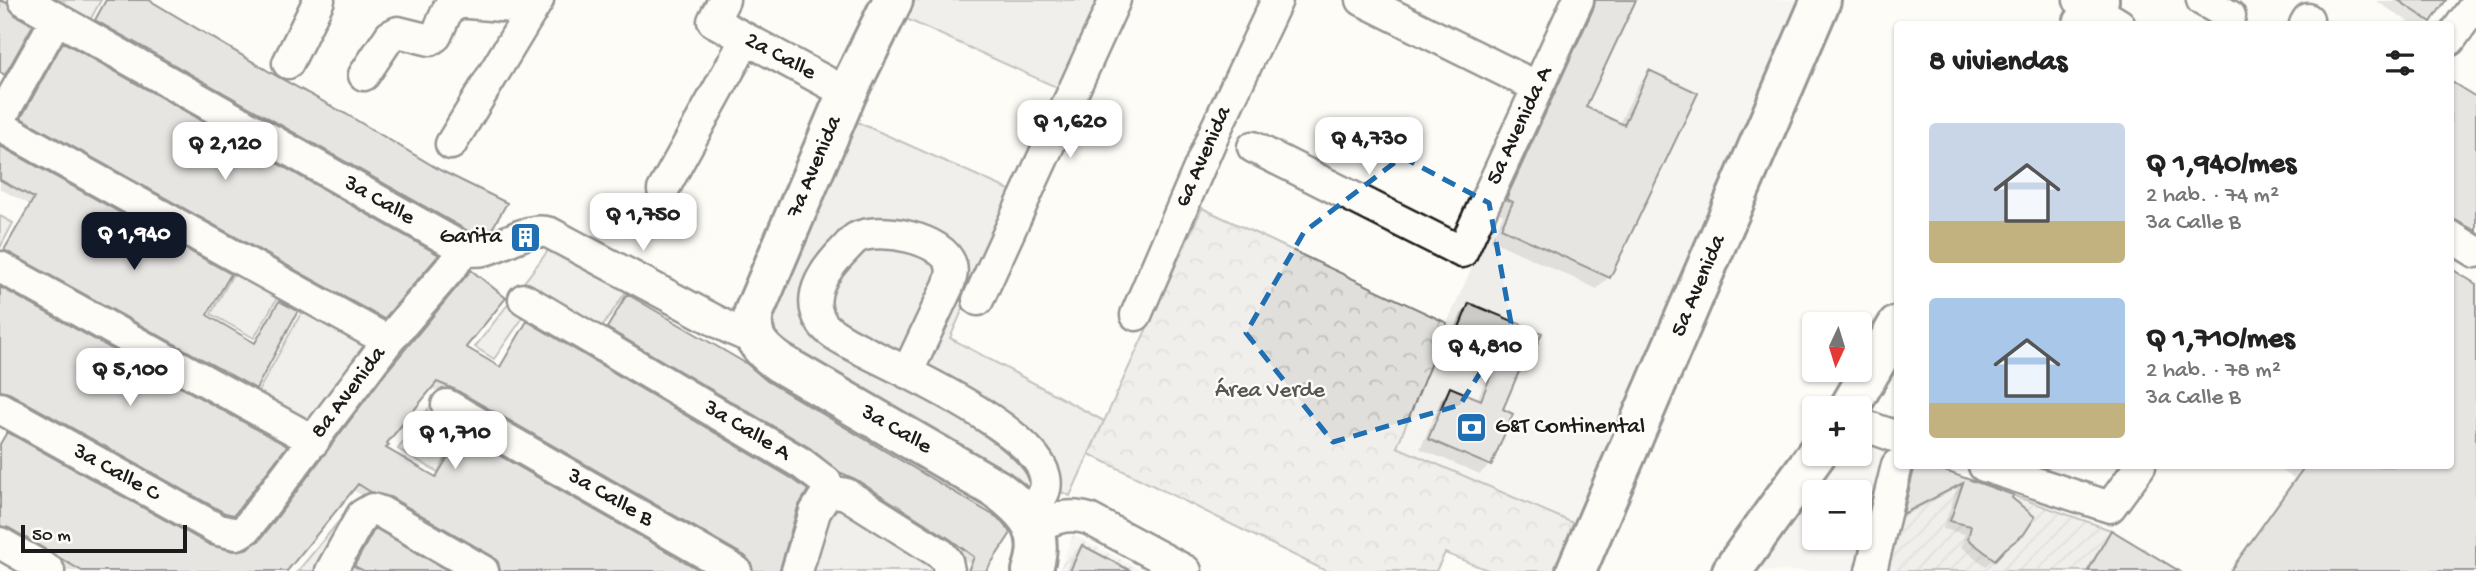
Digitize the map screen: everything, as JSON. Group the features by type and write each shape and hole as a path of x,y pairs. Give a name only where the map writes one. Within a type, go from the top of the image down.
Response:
{"main road":[{"name":"7a Avenida","path":"754,339 751,325 754,312 847,93 893,0"},
{"name":"5a Avenida","path":"1576,571 1821,0"},
{"path":"1856,396 1894,331"},
{"name":"3a Calle","path":"754,339 761,350 778,362 998,489 1030,521"},
{"path":"1732,571 1808,466"},
{"path":"1030,521 1036,536 1037,558 1032,571"}],"street":[{"name":"3a Calle","path":"24,0 464,249 478,251 534,232 550,233 754,339"},
{"path":"288,62 319,0"},
{"path":"978,300 1115,0"},
{"name":"6a Avenida","path":"1136,315 1214,131 1277,0"},
{"path":"1362,0 1537,87"},
{"name":"5a Avenida A","path":"1253,147 1462,252 1578,0"},
{"path":"2202,0 2230,16"},
{"path":"364,75 390,36 398,32 430,40 436,36 448,9 459,4 535,5"},
{"path":"2454,34 2476,4"},
{"path":"451,144 535,5"},
{"name":"2a Calle","path":"719,11 747,39 847,93"},
{"path":"0,119 57,18"},
{"path":"663,190 747,39"},
{"path":"0,126 388,341"},
{"path":"907,373 948,286 952,274 950,262 938,250 910,236 880,232 856,239 829,265 816,288 816,308 822,325 848,342 907,373 981,411 1013,435 1037,460 1046,479 1042,496 1030,521"},
{"path":"2454,238 2476,252"},
{"name":"8a Avenida","path":"233,535 246,528 388,341 464,249"},
{"path":"0,267 314,440"},
{"name":"3a Calle A","path":"524,299 801,463 826,482 829,489 825,495"},
{"name":"3a Calle B","path":"447,405 736,571"},
{"name":"3a Calle C","path":"0,408 219,530 233,535"},
{"path":"1872,428 1894,436"},
{"path":"1871,571 1896,469"},
{"path":"1993,469 2110,507 2138,469"},
{"path":"797,571 815,512 825,495 836,492 846,494 941,554 949,569"},
{"path":"331,571 362,515 372,509 484,571"},
{"path":"1030,521 1068,515 1090,519 1186,571"},
{"path":"0,543 49,571"}],"highlighted area":[{"path":"1402,157 1489,203 1511,323 1460,405 1333,442 1246,333 1304,232"}],"shaded area":[{"path":"1592,0 1801,0 1575,523 1396,447 1447,323"},
{"path":"1872,443 1889,448 1872,523 1872,480 1816,480 1827,466 1872,466"},
{"path":"1802,500 1802,550 1866,550 1861,571 1750,571"},
{"path":"1073,535 1143,571 1059,571"}],"green space":[{"path":"54,0 101,0 89,22"},
{"path":"910,0 1099,0 1058,88 902,17"},
{"path":"855,121 1014,192 950,338 1104,421 1070,496 1055,489 1049,504 782,347 770,329"},
{"name":"Área Verde","path":"1202,208 1447,323 1397,447 1578,525 1557,571 1490,571 1445,553 1436,571 1326,571 1089,454"},
{"path":"0,216 13,223 0,248"},
{"path":"550,248 627,290 601,329 522,285"},
{"path":"235,270 279,295 254,338 211,314"},
{"path":"512,299 522,319 494,359 475,347"},
{"path":"305,306 369,342 311,426 255,397"},
{"path":"428,409 437,424 453,423 462,427 438,472 398,449"},
{"path":"1914,469 1938,469 2111,530 2179,571 1881,571 1905,473"},
{"path":"354,503 320,571 298,571"},
{"path":"839,505 930,557 937,571 811,571 828,512"}],"building":[{"path":"0,0 7,3 15,15 33,25 5,75 0,72"},
{"path":"106,0 149,0 440,170 507,203 492,229 470,232 95,20"},
{"path":"1595,0 1636,0 1586,107 1624,125 1649,70 1698,93 1610,278 1501,228 1513,202 1506,199"},
{"path":"2398,0 2446,0 2430,21"},
{"path":"63,42 439,255 384,319 21,118"},
{"path":"2454,83 2476,97 2476,231 2454,220"},
{"path":"0,146 231,274 207,315 255,343 279,301 298,311 256,389 4,250 34,198 0,180"},
{"path":"471,270 506,298 466,347 500,367 527,321 808,490 798,507 780,569 753,571 745,556 456,390 437,382 387,443 389,445 386,448 436,477 462,434 701,571 500,571 498,562 492,556 390,497 371,492 358,484 287,571 82,571 9,528 0,526 0,444 7,432 210,545 233,551 246,549 260,540 387,371"},
{"path":"2454,270 2476,284 2476,571 2230,571 2303,469 2454,469"},
{"path":"0,287 287,446 234,515 225,513 9,393 0,391"},
{"path":"627,294 747,364 767,381 998,518 1011,533 986,571 968,571 974,557 950,539 855,479 839,472 810,448 607,328"},
{"path":"1469,303 1542,333 1525,371 1520,369 1503,409 1513,414 1491,466 1428,439 1450,387 1481,400 1497,360 1453,342"},
{"path":"1914,469 1939,469 2013,495 2012,498 2035,517 2024,534 1995,560 1968,539 1971,526 1950,521 1963,483 1903,514"},
{"path":"375,528 448,571 364,571 354,566"},
{"path":"2111,530 2179,571 2088,571"},
{"path":"1082,545 1131,571 1070,571"}],"place":[{"name":"Garita","path":"525,237"},
{"name":"G&T Continental","path":"1472,427"}]}
